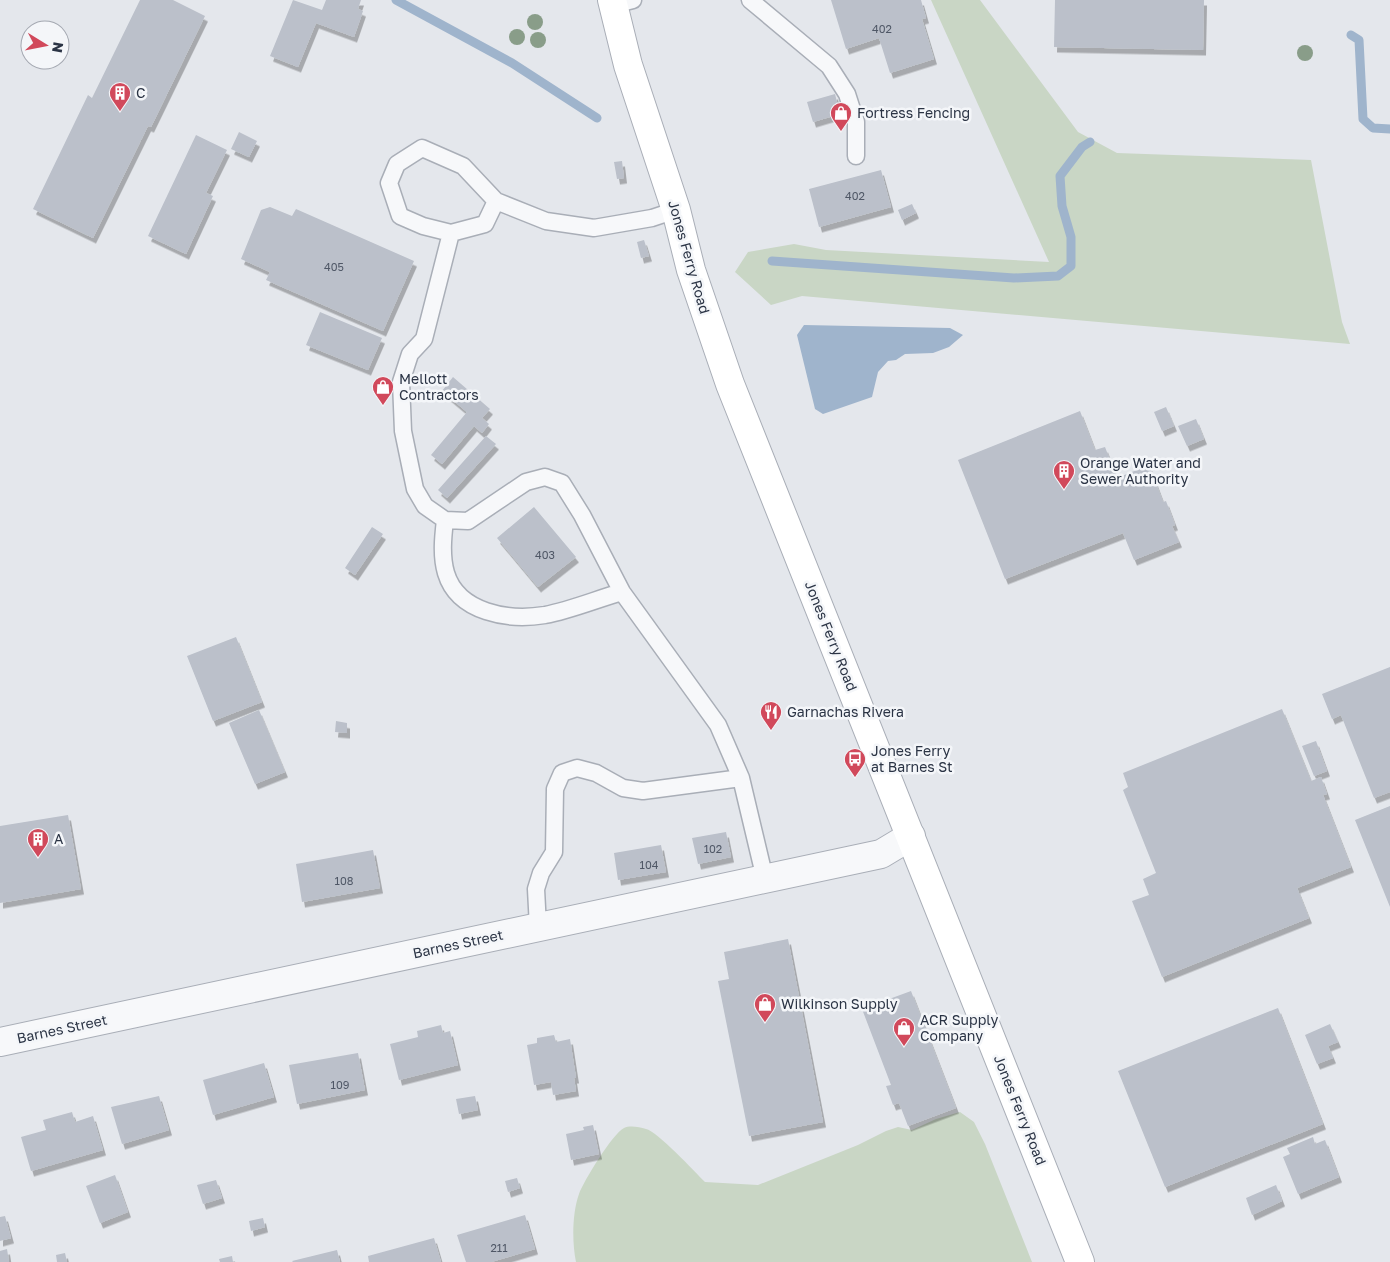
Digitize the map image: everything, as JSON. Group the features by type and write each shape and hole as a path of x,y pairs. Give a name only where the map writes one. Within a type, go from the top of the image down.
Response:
{"main road":[{"name":"Jones Ferry Road","path":"619,2 628,65 676,210 690,270 730,384 1080,1262"}],"street":[{"name":"Barnes Street","path":"0,1042 881,854 911,836"}],"lane":[{"path":"750,0 829,66 847,94 856,122 856,156"},
{"path":"496,201 485,224 451,233 424,226 400,216 389,183 398,164 422,148 463,166 496,201 546,221 594,228 652,218 676,210"},
{"path":"451,233 424,339 410,354 401,382 403,431 415,489 425,506 445,520 468,521 526,482 545,477 562,483 582,515 622,592 718,724 741,778 765,879"},
{"path":"445,520 442,544 446,573 457,594 482,611 506,615 544,615 622,592"},
{"path":"538,927 536,889 541,873 554,852 555,789 562,773 577,768 596,773 623,788 642,791 741,778"}],"green space":[{"path":"931,0 980,0 1078,132 1117,153 1311,160 1342,322 1350,344 802,296 771,305 735,272 748,252 794,244 826,250 1049,262"},
{"path":"960,1112 974,1122 985,1144 1032,1262 576,1262 573,1228 579,1194 606,1148 624,1128 635,1127 651,1131 685,1161 705,1182 758,1185 858,1145 886,1131 898,1127 912,1130 936,1119"}],"water":[{"path":"804,325 950,328 963,335 949,347 933,353 905,354 896,360 888,361 878,372 872,397 823,414 815,409 797,335"}],"building":[{"name":"C","path":"140,0 173,0 205,16 151,127 148,126 93,238 33,209 88,95 92,98"},
{"path":"293,0 322,10 326,0 361,0 358,9 363,11 354,37 316,23 298,67 270,56"},
{"path":"831,0 921,0 926,18 922,19 934,59 890,73 879,38 846,49"},
{"path":"1055,0 1204,0 1203,50 1054,47"},
{"path":"835,94 840,114 813,122 807,102"},
{"path":"239,132 257,141 249,157 231,149"},
{"path":"196,135 227,150 206,193 213,196 186,254 148,236"},
{"path":"622,161 624,178 617,179 614,162"},
{"path":"881,170 891,207 819,227 809,189"},
{"path":"912,204 916,213 902,220 898,210"},
{"path":"270,207 292,216 296,209 414,261 383,331 266,280 270,272 241,259 261,210"},
{"path":"644,240 649,256 641,258 637,242"},
{"path":"320,312 382,338 368,370 306,345"},
{"path":"453,377 490,409 482,418 489,424 482,433 474,426 442,464 431,455 467,412 442,391"},
{"path":"1166,407 1174,426 1162,431 1154,412"},
{"name":"Orange Water and Sewer Authority","path":"1080,411 1095,450 1105,447 1117,478 1149,465 1163,502 1166,501 1175,525 1172,526 1179,542 1134,560 1123,533 1005,579 958,460"},
{"path":"1196,419 1204,439 1187,446 1178,426"},
{"path":"486,436 496,444 447,498 438,490"},
{"path":"534,507 576,557 538,587 497,538"},
{"path":"372,527 383,534 355,575 345,568"},
{"path":"236,637 262,702 213,721 187,656"},
{"path":"1390,667 1390,792 1374,798 1341,715 1332,719 1322,694"},
{"path":"1282,709 1311,781 1321,777 1327,794 1323,795 1351,867 1297,888 1309,918 1162,977 1132,901 1149,895 1143,879 1156,873 1123,790 1128,787 1123,773"},
{"path":"259,710 285,772 255,784 229,723"},
{"path":"336,721 347,723 347,733 335,732"},
{"path":"1316,741 1327,771 1314,776 1302,746"},
{"path":"1390,806 1390,907 1355,820"},
{"name":"A","path":"68,815 81,889 0,903 0,826"},
{"path":"726,832 731,857 698,864 692,838"},
{"path":"661,845 666,872 618,880 614,853"},
{"path":"373,850 380,888 302,902 296,864"},
{"name":"Wilkinson Supply","path":"788,939 823,1122 749,1136 718,981 729,979 724,952"},
{"name":"ACR Supply Company","path":"911,991 956,1108 908,1126 899,1103 893,1105 886,1086 891,1085 862,1009"},
{"path":"1278,1008 1323,1124 1165,1187 1118,1071"},
{"path":"1330,1024 1338,1042 1328,1046 1333,1058 1317,1064 1305,1035"},
{"path":"441,1025 443,1033 450,1031 458,1065 399,1080 390,1044 418,1037 417,1031"},
{"path":"554,1035 556,1042 570,1039 576,1091 553,1095 551,1082 534,1085 527,1045 537,1043 537,1038"},
{"path":"358,1053 365,1090 297,1104 289,1065"},
{"path":"264,1063 274,1097 213,1115 203,1080"},
{"path":"159,1096 169,1130 122,1144 111,1107"},
{"path":"475,1096 478,1110 459,1114 456,1099"},
{"path":"72,1112 75,1122 93,1116 103,1150 31,1171 21,1137 46,1130 43,1120"},
{"path":"593,1125 599,1154 571,1160 566,1134 584,1130 583,1127"},
{"path":"1313,1137 1315,1144 1325,1140 1339,1177 1298,1194 1283,1157 1290,1154 1287,1148"},
{"path":"115,1175 128,1212 100,1223 86,1186"},
{"path":"517,1178 520,1188 508,1192 505,1181"},
{"path":"216,1180 222,1198 203,1204 197,1185"},
{"path":"1276,1185 1282,1201 1252,1215 1246,1198"},
{"path":"525,1215 535,1249 491,1262 466,1262 457,1235"},
{"path":"5,1216 11,1238 0,1241 0,1217"},
{"path":"263,1218 265,1227 251,1231 249,1221"},
{"path":"434,1238 441,1262 369,1262 368,1256"},
{"path":"7,1249 9,1262 0,1262 0,1251"},
{"path":"337,1250 340,1262 292,1261"},
{"path":"65,1253 67,1262 57,1262 56,1255"},
{"path":"232,1256 233,1262 220,1262 219,1259"}],"waterway":[{"path":"396,0 512,63 597,118"},
{"path":"1351,35 1359,40 1363,119 1373,128 1390,129"},
{"path":"772,261 1014,278 1058,276 1071,266 1071,237 1062,206 1060,176 1082,147 1090,142"}],"place":[{"name":"C","path":"120,112"},
{"name":"Fortress Fencing","path":"841,132"},
{"name":"Mellott Contractors","path":"383,406"},
{"name":"Orange Water and Sewer Authority","path":"1064,490"},
{"name":"Garnachas Rivera","path":"771,731"},
{"name":"Jones Ferry at Barnes St","path":"855,778"},
{"name":"A","path":"38,858"},
{"name":"Wilkinson Supply","path":"765,1023"},
{"name":"ACR Supply Company","path":"904,1047"}]}
